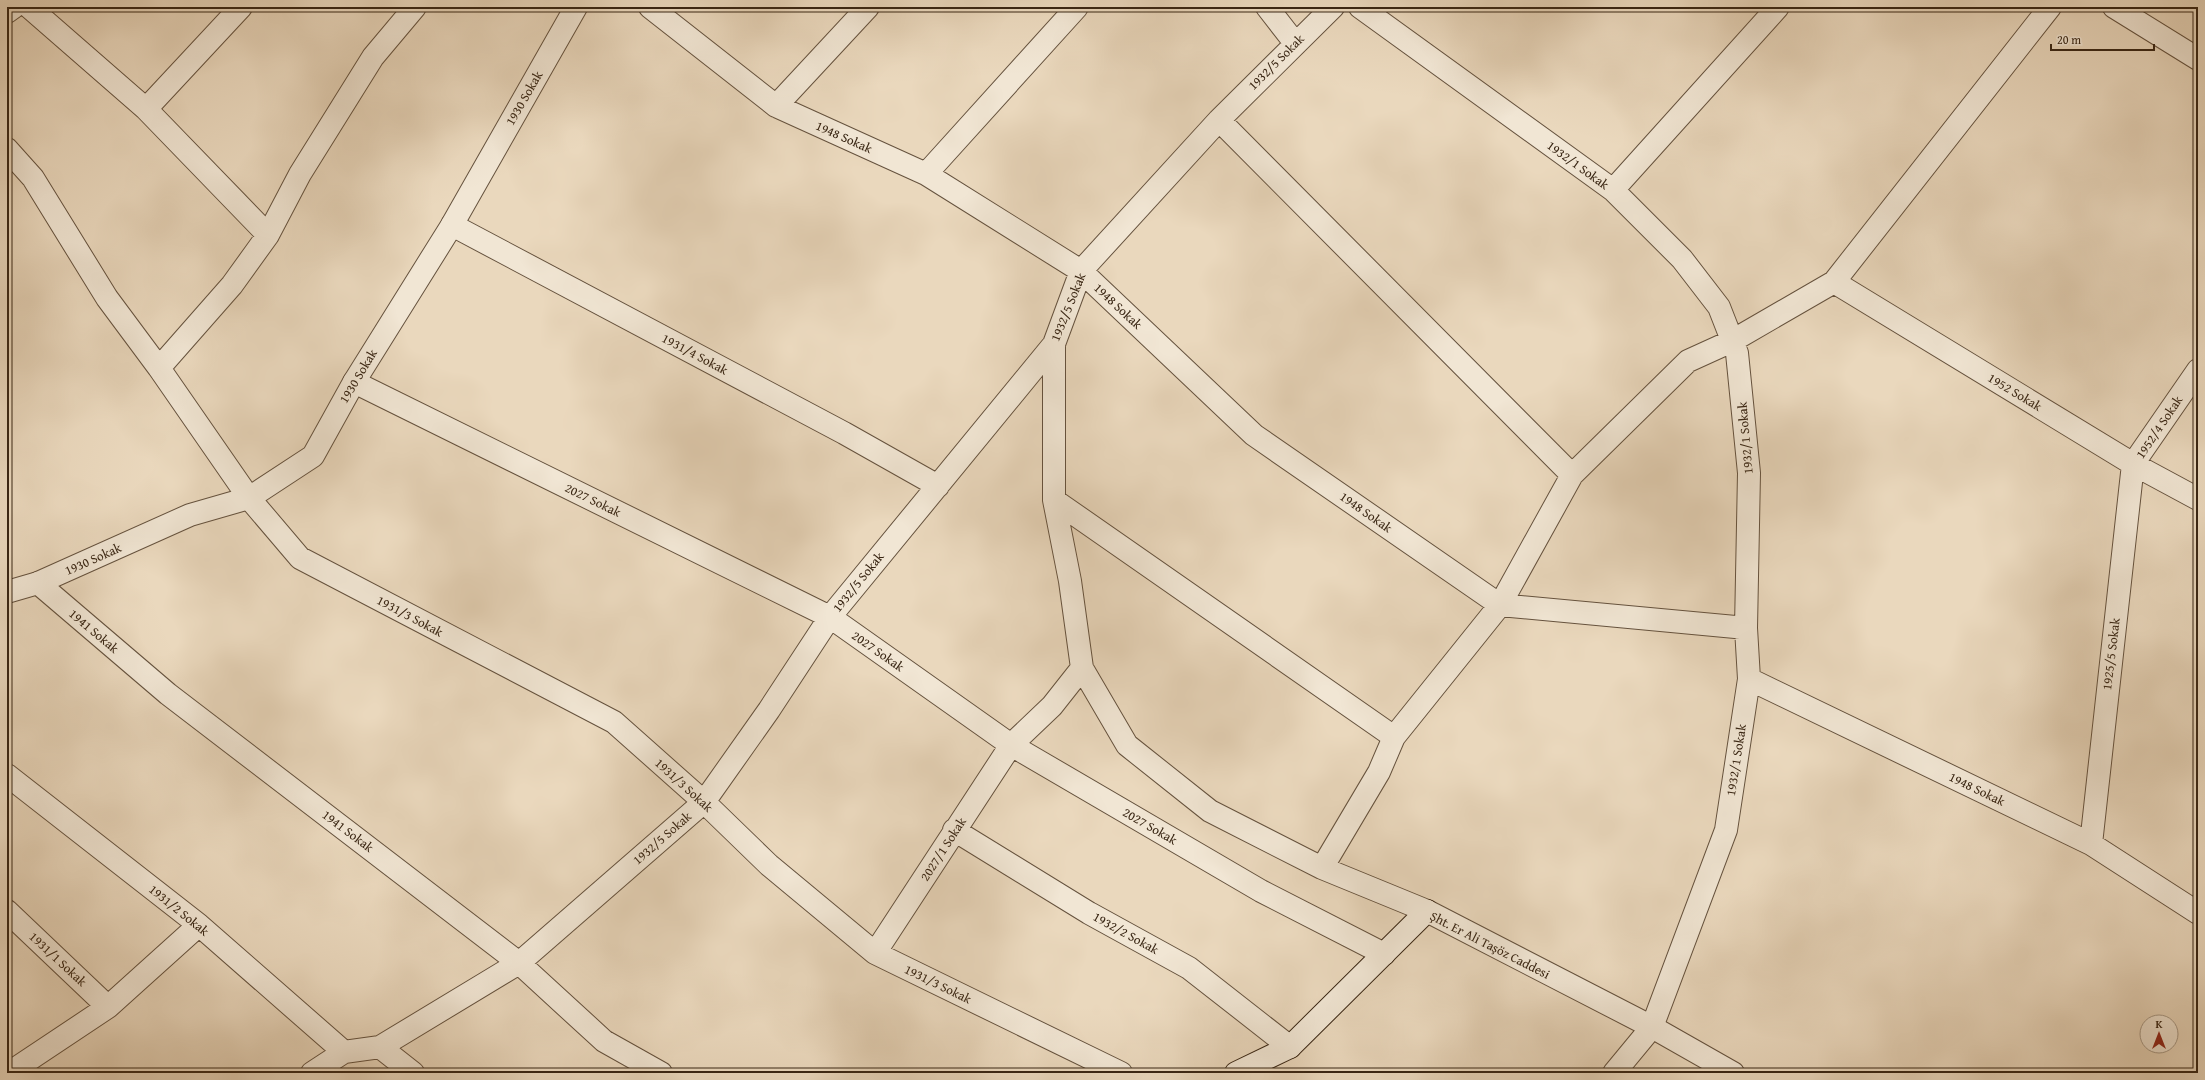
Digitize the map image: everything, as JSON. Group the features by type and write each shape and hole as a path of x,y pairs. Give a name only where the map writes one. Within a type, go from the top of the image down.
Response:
{"street":[{"path":"7,12 14,7"},
{"path":"29,7 146,109 268,236"},
{"path":"146,109 241,7"},
{"path":"160,368 232,285 268,236 300,174 372,57 414,7"},
{"name":"1930 Sokak","path":"7,592 38,583 190,515 248,498 312,456 354,382 452,225 576,7"},
{"name":"1948 Sokak","path":"650,7 776,106 926,174 1081,271 1254,435 1500,605"},
{"path":"776,106 868,7"},
{"path":"926,174 1077,7"},
{"path":"1267,7 1295,43"},
{"name":"1932/5 Sokak","path":"312,1073 344,1052 380,1047 519,963 704,802 770,710 830,616 1054,344 1081,271 1219,120 1295,43 1334,7"},
{"name":"1932/1 Sokak","path":"1360,7 1613,190 1682,260 1719,307 1737,353 1749,474 1746,628 1749,679 1726,830 1652,1027 1614,1073"},
{"path":"1613,190 1778,7"},
{"path":"1322,868 1379,772 1394,737 1500,605 1572,475 1688,361 1732,341 1834,282 2050,7"},
{"path":"2114,7 2198,60"},
{"path":"1219,120 1572,475"},
{"name":"1931/3 Sokak","path":"7,149 33,178 107,298 160,368 248,498 300,558 614,722 704,802 769,865 875,953 1121,1073"},
{"name":"1931/4 Sokak","path":"452,225 844,433 938,486"},
{"name":"1952 Sokak","path":"1834,282 2133,464 2198,499"},
{"path":"1054,344 1054,500 1070,581 1082,668 1127,745 1210,811 1322,868 1427,911"},
{"name":"1952/4 Sokak","path":"2133,464 2198,370"},
{"name":"2027 Sokak","path":"354,382 830,616 1011,745 1261,891 1384,954"},
{"name":"1925/5 Sokak","path":"2091,844 2133,464"},
{"path":"1054,500 1394,737"},
{"name":"1941 Sokak","path":"38,583 168,694 519,963 604,1040 661,1073"},
{"path":"1500,605 1746,628"},
{"name":"2027/1 Sokak","path":"875,953 1011,745 1052,706 1082,668"},
{"name":"1948 Sokak","path":"1749,679 2091,844 2198,913"},
{"name":"1931/2 Sokak","path":"7,775 199,925 344,1052"},
{"name":"1932/2 Sokak","path":"954,830 1089,913 1189,968 1290,1047"},
{"name":"1931/1 Sokak","path":"7,911 108,1007"},
{"name":"Şht. Er Ali Taşöz Caddesi","path":"1236,1073 1290,1047 1427,911 1652,1027 1733,1073"},
{"path":"9,1073 108,1007 199,925"},
{"path":"380,1047 413,1073"}]}
